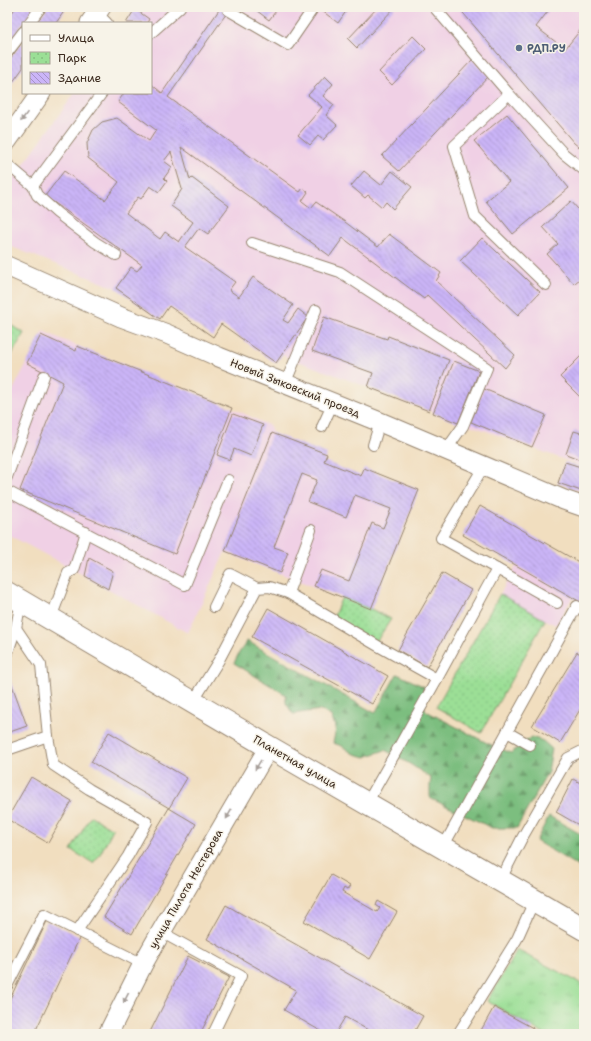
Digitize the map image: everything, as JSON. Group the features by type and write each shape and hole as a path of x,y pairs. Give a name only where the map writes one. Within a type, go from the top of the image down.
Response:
{"street":[{"path":"7,140 40,94"},
{"name":"Новый Зыковский проезд","path":"7,266 121,317 167,334 584,507"},
{"name":"Планетная улица","path":"14,597 269,747 584,929"},
{"name":"улица Пилота Нестерова","path":"108,1034 143,964 269,747"}],"lane":[{"path":"30,22 41,7"},
{"path":"152,32 180,7"},
{"path":"434,7 509,94 564,154 584,170"},
{"path":"228,10 288,46 312,10"},
{"path":"7,53 22,33"},
{"path":"33,186 101,94"},
{"path":"509,94 454,146 475,216 546,285"},
{"path":"7,164 33,186 36,195 57,213 95,242 116,255"},
{"path":"252,243 340,272 487,368 463,426 446,450"},
{"path":"285,384 316,310"},
{"path":"7,477 44,376"},
{"path":"322,427 333,403"},
{"path":"373,445 380,422"},
{"path":"484,466 441,538 557,603"},
{"path":"7,491 185,585 228,480"},
{"path":"288,593 311,530"},
{"path":"50,618 68,573 74,570 86,532"},
{"path":"366,803 437,679 497,569"},
{"path":"214,607 230,574 258,588 269,587 288,593 437,679"},
{"path":"193,702 219,660 258,588"},
{"path":"7,655 16,628 14,597"},
{"path":"443,847 577,606 584,610"},
{"path":"16,628 42,665 48,736 53,765 147,822 128,856 77,931"},
{"path":"507,732 530,745"},
{"path":"7,750 48,736"},
{"path":"500,881 522,838 568,758 584,751"},
{"path":"461,1033 517,939 534,901"},
{"path":"7,986 44,914 143,964"},
{"path":"161,932 241,976 213,1034"}],"shaded area":[{"path":"137,7 584,7 584,467 300,362 294,362 282,354 276,363 222,325 213,337 169,306 160,319 116,288 7,245 7,187 74,94 152,94 152,22 127,22"},
{"path":"43,331 232,408 270,426 272,433 327,454 324,461 361,476 364,468 419,490 371,609 225,552 188,633 7,534 7,411 10,396"},
{"path":"516,566 572,598 556,625 545,620 481,733 436,707"}],"green space":[{"path":"7,323 24,333 7,363"},
{"path":"500,594 545,620 481,733 436,707"},
{"path":"342,597 391,619 376,642 333,618"},
{"path":"247,641 375,713 397,674 425,687 421,699 426,711 487,743 511,753 531,737 543,741 552,749 548,772 517,828 492,828 430,798 431,778 385,750 365,757 352,753 342,746 333,743 336,729 331,716 320,710 293,714 286,703 286,695 234,663"},
{"path":"91,816 113,829 99,856 93,863 71,850"},
{"path":"549,816 584,836 584,870 536,841"},
{"path":"517,950 584,985 584,1034 544,1034 487,1001"}],"building":[{"path":"16,7 35,7 24,22 22,22 22,25 7,45 7,20"},
{"path":"48,7 61,7 65,10 57,22 37,22"},
{"path":"221,7 231,7 168,97 300,192 303,188 308,192 302,201 311,208 316,202 378,247 389,234 441,273 436,281 515,355 505,368 427,295 424,299 343,238 330,256 181,147 190,180 192,178 229,206 208,234 199,228 185,247 235,282 229,290 239,297 253,277 293,305 283,320 288,323 298,309 308,317 276,363 221,324 213,337 169,306 160,319 116,288 131,267 137,271 142,265 45,196 64,171 105,200 119,182 88,158 87,143 93,130 102,122 117,118 149,141 156,130 118,102 123,94 152,94 152,85 162,93","holes":["171,152 182,189 171,206 193,222 179,242 165,232 160,239 126,213 138,197 141,199 150,186 159,192 167,181 164,178 172,167 164,161"]},
{"path":"252,7 279,7 269,20"},
{"path":"317,7 349,7 338,23"},
{"path":"378,7 395,7 357,48 348,39"},
{"path":"458,7 551,7 536,27 565,49 582,28 584,29 584,151 574,143"},
{"path":"135,9 149,19 148,22 127,22"},
{"path":"413,36 426,49 392,85 379,72"},
{"path":"22,42 22,69 7,90 7,63"},
{"path":"472,60 489,76 399,171 382,156"},
{"path":"325,76 333,84 323,96 334,105 326,115 337,125 323,140 318,136 310,145 298,135 322,107 308,95"},
{"path":"507,114 569,188 513,234 486,201 509,182 474,141"},
{"path":"364,171 381,185 392,171 412,187 393,209 386,202 382,207 368,195 365,198 351,186"},
{"path":"571,201 584,216 584,275 574,284 547,254 558,244 543,227"},
{"path":"482,238 540,292 518,315 460,261"},
{"path":"324,317 387,339 388,336 449,360 429,411 368,387 373,373 312,351"},
{"path":"41,335 76,351 77,346 232,408 175,554 20,490 63,382 27,363"},
{"path":"584,353 584,401 560,377"},
{"path":"454,361 479,371 458,423 433,413"},
{"path":"484,389 546,415 532,447 471,422"},
{"path":"233,414 263,425 251,456 234,449 230,460 217,455"},
{"path":"574,431 584,434 584,461 566,454"},
{"path":"272,433 327,454 324,461 361,476 364,468 419,490 371,609 314,586 321,570 349,581 372,523 383,528 391,509 355,495 346,517 308,502 317,480 302,474 274,547 288,552 280,573 225,551"},
{"path":"565,462 584,468 584,492 558,483"},
{"path":"480,506 584,565 584,604 463,535"},
{"path":"89,558 113,571 108,589 85,576"},
{"path":"442,573 471,590 427,667 398,650"},
{"path":"268,608 388,676 372,704 252,637"},
{"path":"577,652 584,656 584,703 560,743 532,726"},
{"path":"7,677 9,677 27,726 7,733"},
{"path":"109,732 187,778 169,808 91,762"},
{"path":"31,777 72,801 48,843 7,819"},
{"path":"573,779 584,785 584,828 556,812"},
{"path":"169,808 196,824 132,934 104,917"},
{"path":"331,875 350,886 347,890 344,888 342,892 377,912 380,908 376,905 378,901 397,912 370,959 304,921"},
{"path":"226,905 423,1016 413,1034 375,1034 345,1017 335,1034 326,1034 284,1010 296,990 207,939"},
{"path":"47,921 80,937 34,1034 7,1034 7,1005"},
{"path":"188,956 229,977 200,1034 149,1034"},
{"path":"494,1007 533,1028 531,1032 536,1034 479,1034"}],"place":[{"name":"РДП.РУ","path":"519,48"}]}
